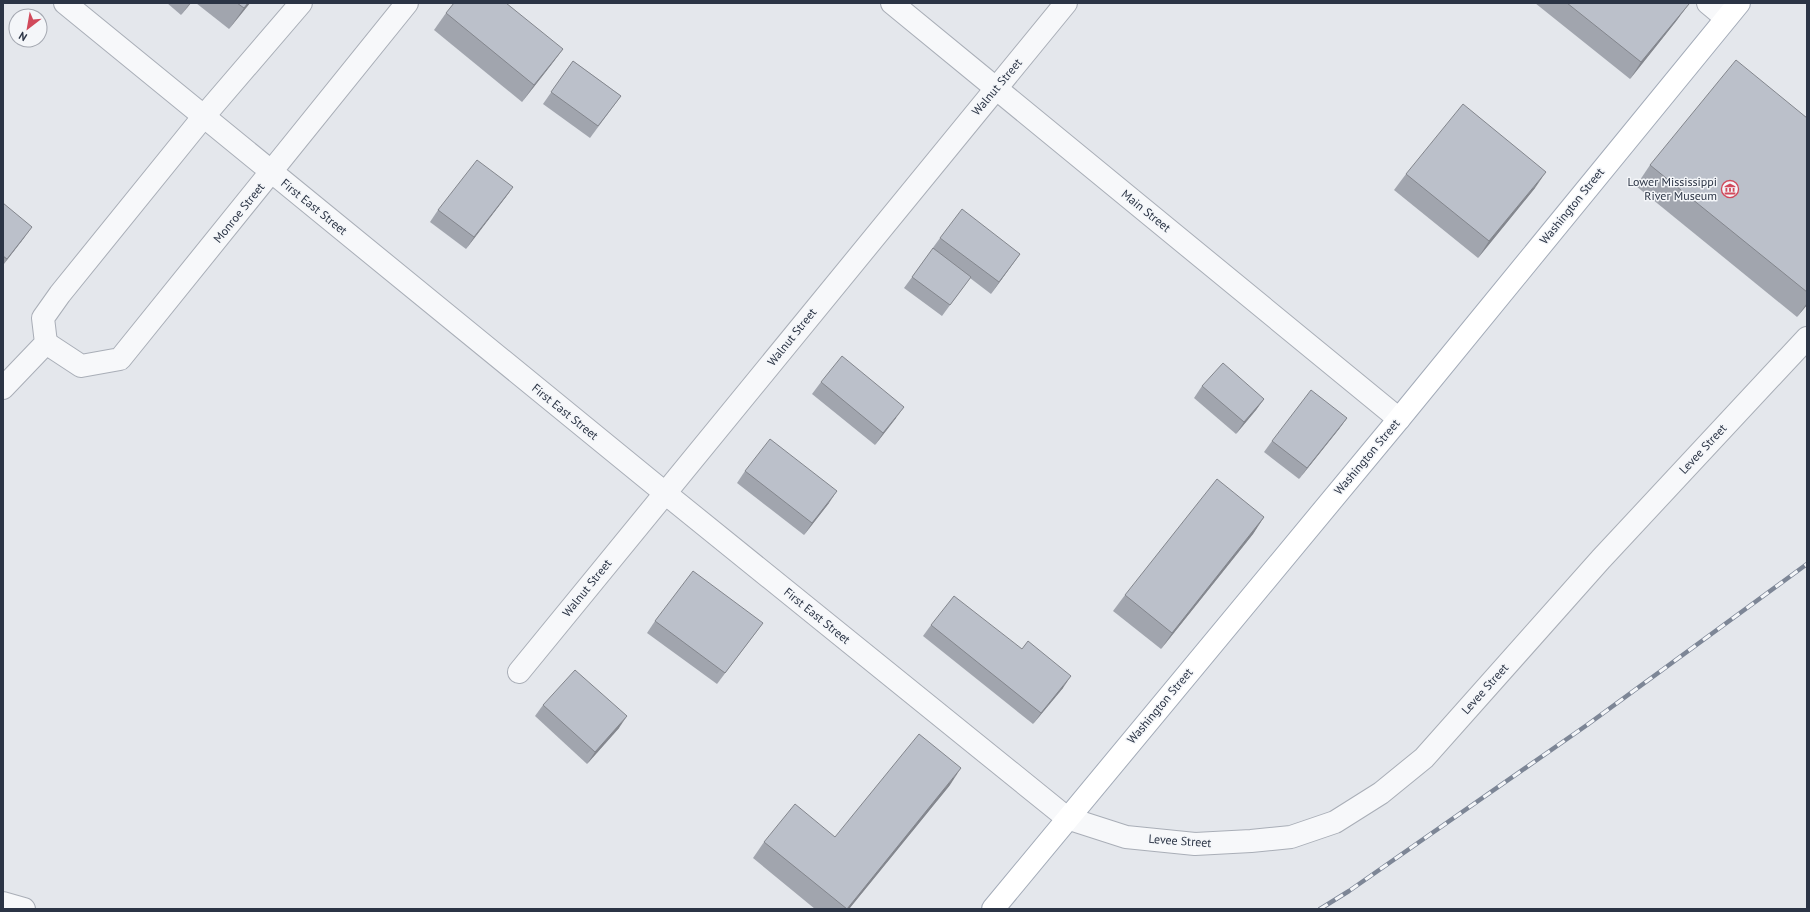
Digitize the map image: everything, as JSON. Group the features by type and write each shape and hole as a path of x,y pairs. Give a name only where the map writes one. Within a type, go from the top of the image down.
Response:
{"main road":[{"name":"Washington Street","path":"993,909 1399,419 1732,10"}],"street":[{"name":"First East Street","path":"65,3 665,493 1067,818"},
{"path":"3,388 46,343 43,318 60,294 204,116 301,3"},
{"name":"Monroe Street","path":"46,343 81,366 120,358 272,172 407,3"},
{"name":"Main Street","path":"892,3 1399,419"},
{"name":"Walnut Street","path":"519,672 1066,3"},
{"path":"1708,3 1732,10"},
{"name":"Levee Street","path":"1067,818 1126,837 1195,844 1251,842 1291,837 1335,822 1381,793 1424,758 1601,559 1807,338"},
{"path":"3,903 24,909"}],"building":[{"path":"237,3 248,3 244,8"},
{"path":"454,3 506,3 563,49 534,85 446,13"},
{"path":"1567,3 1688,3 1689,4 1641,62"},
{"path":"1736,60 1807,118 1807,292 1650,165"},
{"path":"573,61 621,96 598,126 551,92"},
{"path":"1463,104 1546,172 1489,241 1406,174"},
{"path":"477,160 513,187 474,237 438,210"},
{"path":"3,203 32,227 7,259 3,256"},
{"path":"962,209 1020,254 999,282 940,238"},
{"path":"933,248 971,277 950,305 912,277"},
{"path":"842,356 904,407 883,433 821,382"},
{"path":"1223,363 1264,399 1244,422 1202,386"},
{"path":"1311,390 1347,418 1307,468 1272,441"},
{"path":"770,439 837,491 812,523 745,471"},
{"path":"1217,479 1264,517 1172,633 1125,595"},
{"path":"693,571 763,623 725,673 655,621"},
{"path":"954,596 1022,649 1028,641 1071,676 1041,713 931,625"},
{"path":"575,670 627,716 595,752 543,705"},
{"path":"919,734 961,768 847,909 764,842 795,804 835,837"}],"railway":[{"path":"1320,909 1349,891 1587,725 1807,564"}],"place":[{"name":"Lower Mississippi River Museum","path":"1730,189"}]}
